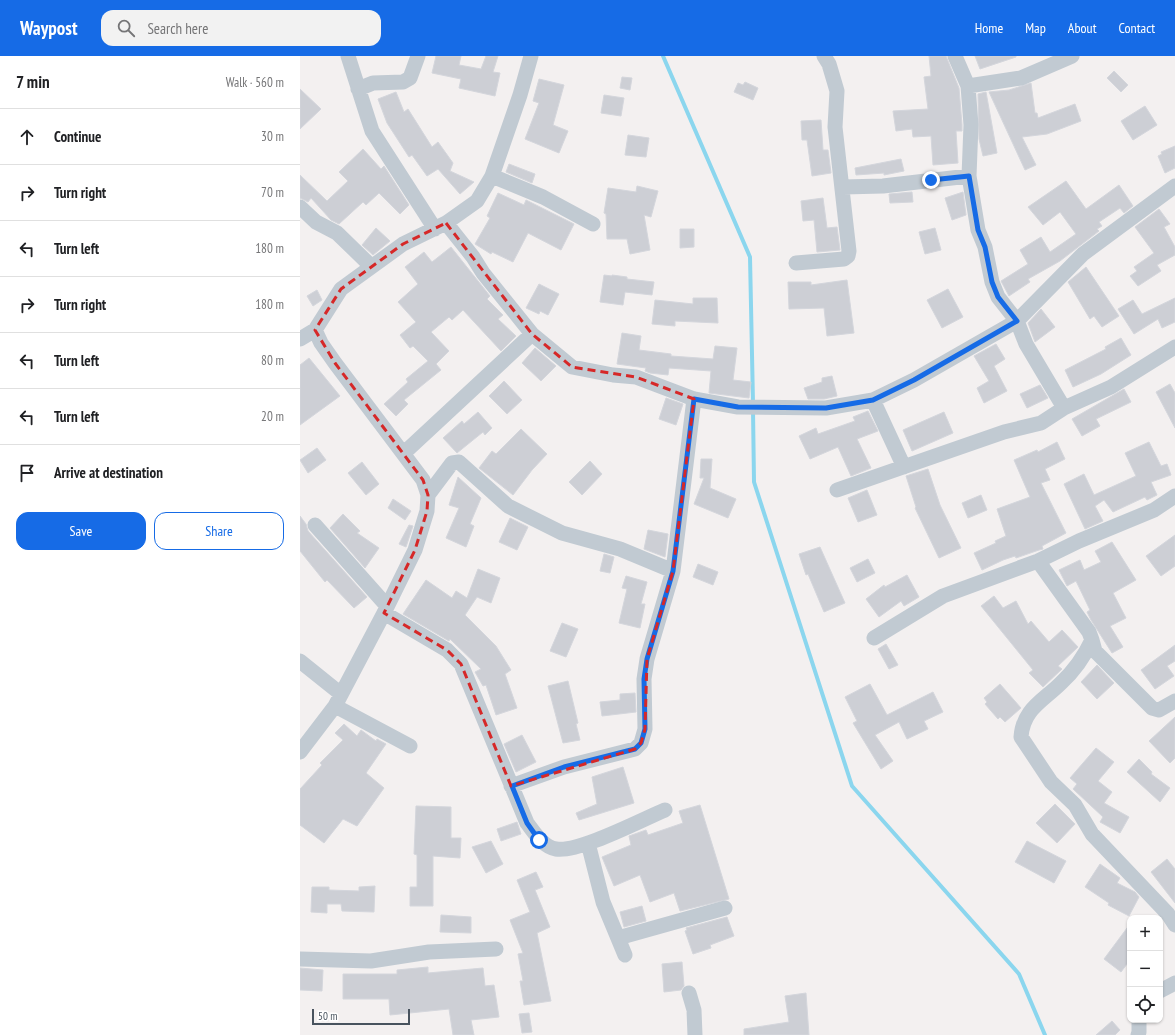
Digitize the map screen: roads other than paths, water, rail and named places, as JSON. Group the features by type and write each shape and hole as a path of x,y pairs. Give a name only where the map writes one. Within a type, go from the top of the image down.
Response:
{"street":[{"path":"348,56 372,131 440,226 473,257 483,273 532,334 572,367 613,375 636,377 694,399 738,407 826,408 873,400 914,380 1017,321 1083,254 1175,186"},
{"path":"358,89 373,83 403,82 410,78 418,56"},
{"path":"300,339 315,330 341,289 403,244 440,226 477,201 492,176 520,95 531,56"},
{"path":"796,263 844,259 848,256 849,251 836,127 837,91 829,64 824,56"},
{"path":"955,56 968,86 971,125 969,176 978,230 985,247 992,282 998,297 1017,321 1026,344 1064,408"},
{"path":"968,86 1021,78 1072,56"},
{"path":"492,176 543,197 593,224"},
{"path":"843,187 883,186 969,176"},
{"path":"300,207 316,222 337,233 371,266"},
{"path":"300,752 338,700 386,610 415,550 427,511 428,495 423,480 335,364 321,343 315,330"},
{"path":"404,453 532,334"},
{"path":"837,490 1004,432 1041,423 1064,408 1111,387 1175,347"},
{"path":"512,786 564,767 635,749 641,743 645,729 644,679 647,659 673,571 694,399"},
{"path":"873,400 904,467"},
{"path":"428,495 452,463 459,462 508,506 562,533 620,549 673,571"},
{"path":"874,638 943,596 1038,561 1079,541 1154,510 1175,496"},
{"path":"315,524 386,610 447,650 461,664 527,823 539,840 555,849 573,848 665,810"},
{"path":"1038,561 1089,632 1095,651 1152,708 1160,710 1175,701"},
{"path":"1092,640 1078,664 1060,684 1036,705 1024,719 1021,736 1051,782 1075,805 1092,834 1168,914 1175,925"},
{"path":"300,661 338,700 410,746"},
{"path":"588,843 603,902 625,955"},
{"path":"618,938 725,908"},
{"path":"300,960 371,961 429,952 496,949"},
{"path":"1163,989 1175,983"},
{"path":"689,993 694,1010 695,1035"},
{"path":"1138,1035 1139,1023"}],"waterway":[{"path":"663,56 750,257 753,403"},
{"path":"753,410 754,482 852,786 1019,974 1045,1035"}]}
